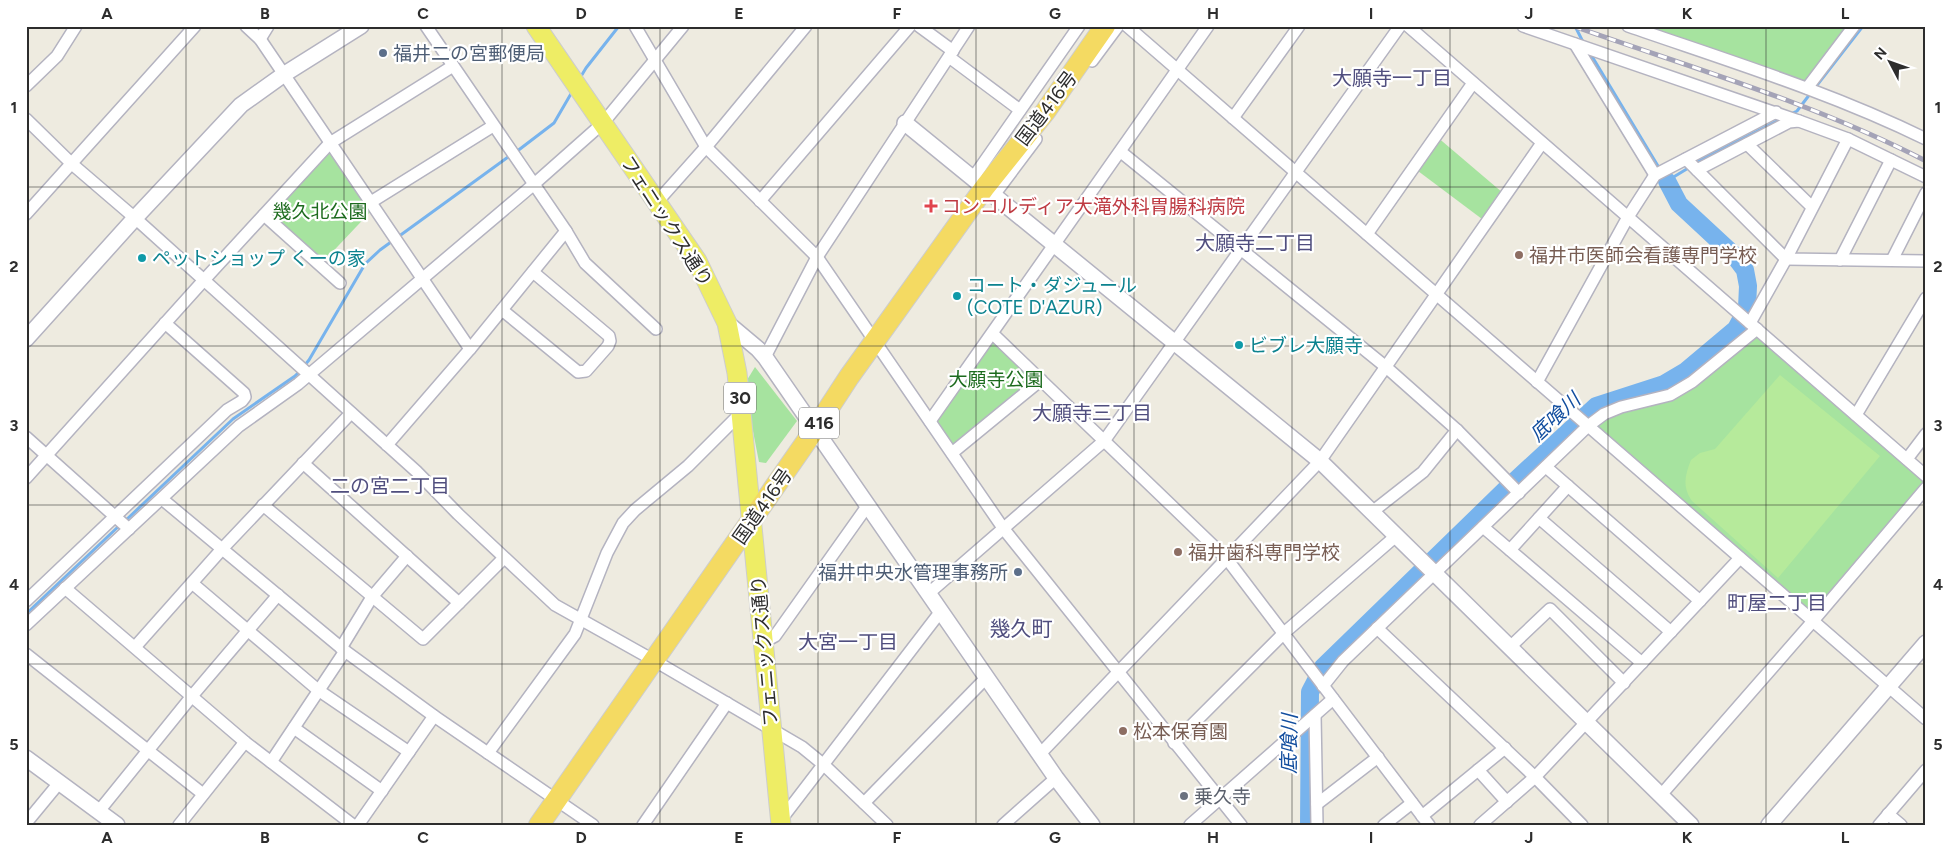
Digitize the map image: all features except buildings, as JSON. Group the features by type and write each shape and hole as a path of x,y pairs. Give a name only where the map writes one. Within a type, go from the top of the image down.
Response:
{"highway":[{"name":"国道416号","path":"539,825 752,521 875,340 984,187 1034,105 1092,29"}],"main road":[{"name":"フェニックス通り","path":"536,26 697,262 727,323 737,373 780,823"}],"street":[{"path":"29,79 57,56 76,26"},
{"path":"26,214 195,26"},
{"path":"246,26 260,39 470,349"},
{"path":"260,39 268,26"},
{"path":"26,339 228,117 283,75 361,26"},
{"path":"426,26 566,231 585,263 656,329"},
{"path":"635,26 706,147 817,257 1003,528 1241,825"},
{"path":"26,625 239,426 298,384 533,185 603,123 683,26"},
{"path":"657,202 706,147 806,26"},
{"path":"760,201 910,26"},
{"path":"919,26 1020,110"},
{"path":"765,358 817,257 969,26"},
{"path":"984,187 1118,26"},
{"path":"1127,26 1926,719"},
{"path":"930,421 1208,26"},
{"path":"1233,118 1299,26"},
{"path":"929,593 1104,440 1400,26"},
{"path":"1408,26 1926,476"},
{"path":"1523,26 1799,120 1848,139 1926,177"},
{"path":"1628,26 1651,30 1807,88 1926,139"},
{"path":"1807,88 1854,26"},
{"path":"984,187 1020,110 1092,29"},
{"path":"1575,44 1656,175"},
{"path":"26,478 330,143 452,66"},
{"path":"1367,234 1473,83"},
{"path":"1537,382 1628,217 1656,175 1776,112"},
{"path":"26,119 72,164 352,412 555,605 802,747 824,765 887,825"},
{"path":"1697,170 1789,122 1799,120"},
{"path":"905,123 1320,461 1691,825"},
{"path":"371,202 493,126"},
{"path":"1323,686 1343,661 1588,426 1604,414 1621,407 1670,396 1692,382 1753,326 1848,139"},
{"path":"1040,754 1320,461 1542,142"},
{"path":"1747,144 1812,207"},
{"path":"1120,152 1386,367 1457,430 1519,493"},
{"path":"1686,159 1786,259 1926,261"},
{"path":"1840,260 1891,160"},
{"path":"1892,260 1926,193"},
{"path":"264,215 340,283"},
{"path":"387,445 470,349 566,231"},
{"path":"502,310 578,372 586,371 608,346 609,336 533,272"},
{"path":"1856,415 1926,298"},
{"path":"26,601 227,410 245,397 244,393 165,323"},
{"path":"727,323 758,349 765,358 1056,778 1092,825"},
{"path":"993,334 1227,559 1426,820 1478,770 1505,748"},
{"path":"952,454 1041,380"},
{"path":"135,647 222,549 352,412"},
{"path":"488,753 575,634 608,553 623,523 635,510 688,466 741,413"},
{"path":"1372,512 1423,472 1457,430"},
{"path":"1907,459 1926,434"},
{"path":"26,437 129,529"},
{"path":"303,463 459,603"},
{"path":"1546,467 1700,601"},
{"path":"1510,550 1568,486"},
{"path":"1661,796 1926,488"},
{"path":"162,499 343,649 434,716 593,825"},
{"path":"263,505 423,639 504,558"},
{"path":"764,642 775,636 868,505"},
{"path":"1539,518 1671,632"},
{"path":"1483,527 1642,663"},
{"path":"1174,742 1284,634 1396,536"},
{"path":"271,762 343,649 372,596 407,556"},
{"path":"1480,825 1535,776 1587,723 1740,558"},
{"path":"192,583 318,690 409,752"},
{"path":"65,588 245,742 352,825"},
{"path":"99,811 192,696 278,595"},
{"path":"1510,647 1550,609 1624,683"},
{"path":"780,823 941,611"},
{"path":"1377,628 1535,776 1579,824"},
{"path":"1769,825 1926,643"},
{"path":"26,654 204,794"},
{"path":"864,803 987,677"},
{"path":"1190,825 1334,699"},
{"path":"643,825 727,703"},
{"path":"1315,715 1317,825"},
{"path":"358,825 434,716"},
{"path":"294,728 382,791"},
{"path":"179,825 245,742"},
{"path":"1317,804 1378,757"},
{"path":"26,758 117,825"},
{"path":"1478,770 1507,802"},
{"path":"1879,825 1926,770"},
{"path":"1003,825 1056,778"},
{"path":"26,823 59,783"},
{"path":"1384,825 1412,803"},
{"path":"1888,814 1901,825"}],"green space":[{"path":"1660,26 1850,26 1803,86 1654,35"},
{"path":"1436,136 1503,193 1482,219 1414,168"},
{"name":"幾久北公園","path":"330,145 374,208 322,263 266,215"},
{"path":"1757,329 1926,476 1926,488 1813,621 1588,426 1677,391"},
{"name":"大願寺公園","path":"990,341 997,341 1038,380 953,450 933,421"},
{"path":"755,367 797,421 766,463 759,462 744,385"},
{"path":"1780,375 1880,456 1778,578 1692,501 1685,481 1691,460 1700,453 1715,449"}],"waterway":[{"path":"580,78 619,26"},
{"name":"底喰川","path":"1575,26 1584,44"},
{"path":"1814,89 1863,26"},
{"name":"底喰川","path":"1590,53 1667,181 1690,167"},
{"path":"516,152 554,123 572,92"},
{"path":"1791,114 1797,111 1810,94"},
{"path":"1695,163 1783,118"},
{"path":"304,366 365,264 380,250 511,155"},
{"name":"底喰川","path":"1309,825 1310,692 1323,667 1506,489 1596,406 1664,384 1686,371 1736,329 1747,308 1748,286 1745,270 1733,254 1679,204 1667,181"},
{"path":"125,521 233,419 300,371"},
{"path":"26,614 120,525"}],"railway":[{"path":"1573,26 1796,104 1884,140 1926,161"}],"place":[{"name":"福井二の宮郵便局","path":"383,53"},
{"name":"コンコルディア大滝外科胃腸科病院","path":"931,206"},
{"name":"福井市医師会看護専門学校","path":"1519,255"},
{"name":"ペットショップ くーの家","path":"142,258"},
{"name":"コート・ダジュール (COTE D'AZUR)","path":"957,296"},
{"name":"ビブレ大願寺","path":"1239,345"},
{"name":"福井歯科専門学校","path":"1178,552"},
{"name":"福井中央水管理事務所","path":"1018,572"},
{"name":"松本保育園","path":"1123,731"},
{"name":"乗久寺","path":"1184,796"}],"district":[{"name":"大願寺一丁目","path":"1392,78"},
{"name":"大願寺二丁目","path":"1255,243"},
{"name":"大願寺三丁目","path":"1092,413"},
{"name":"二の宮二丁目","path":"390,486"},
{"name":"町屋二丁目","path":"1777,603"},
{"name":"幾久町","path":"1021,629"},
{"name":"大宮一丁目","path":"848,642"}]}
